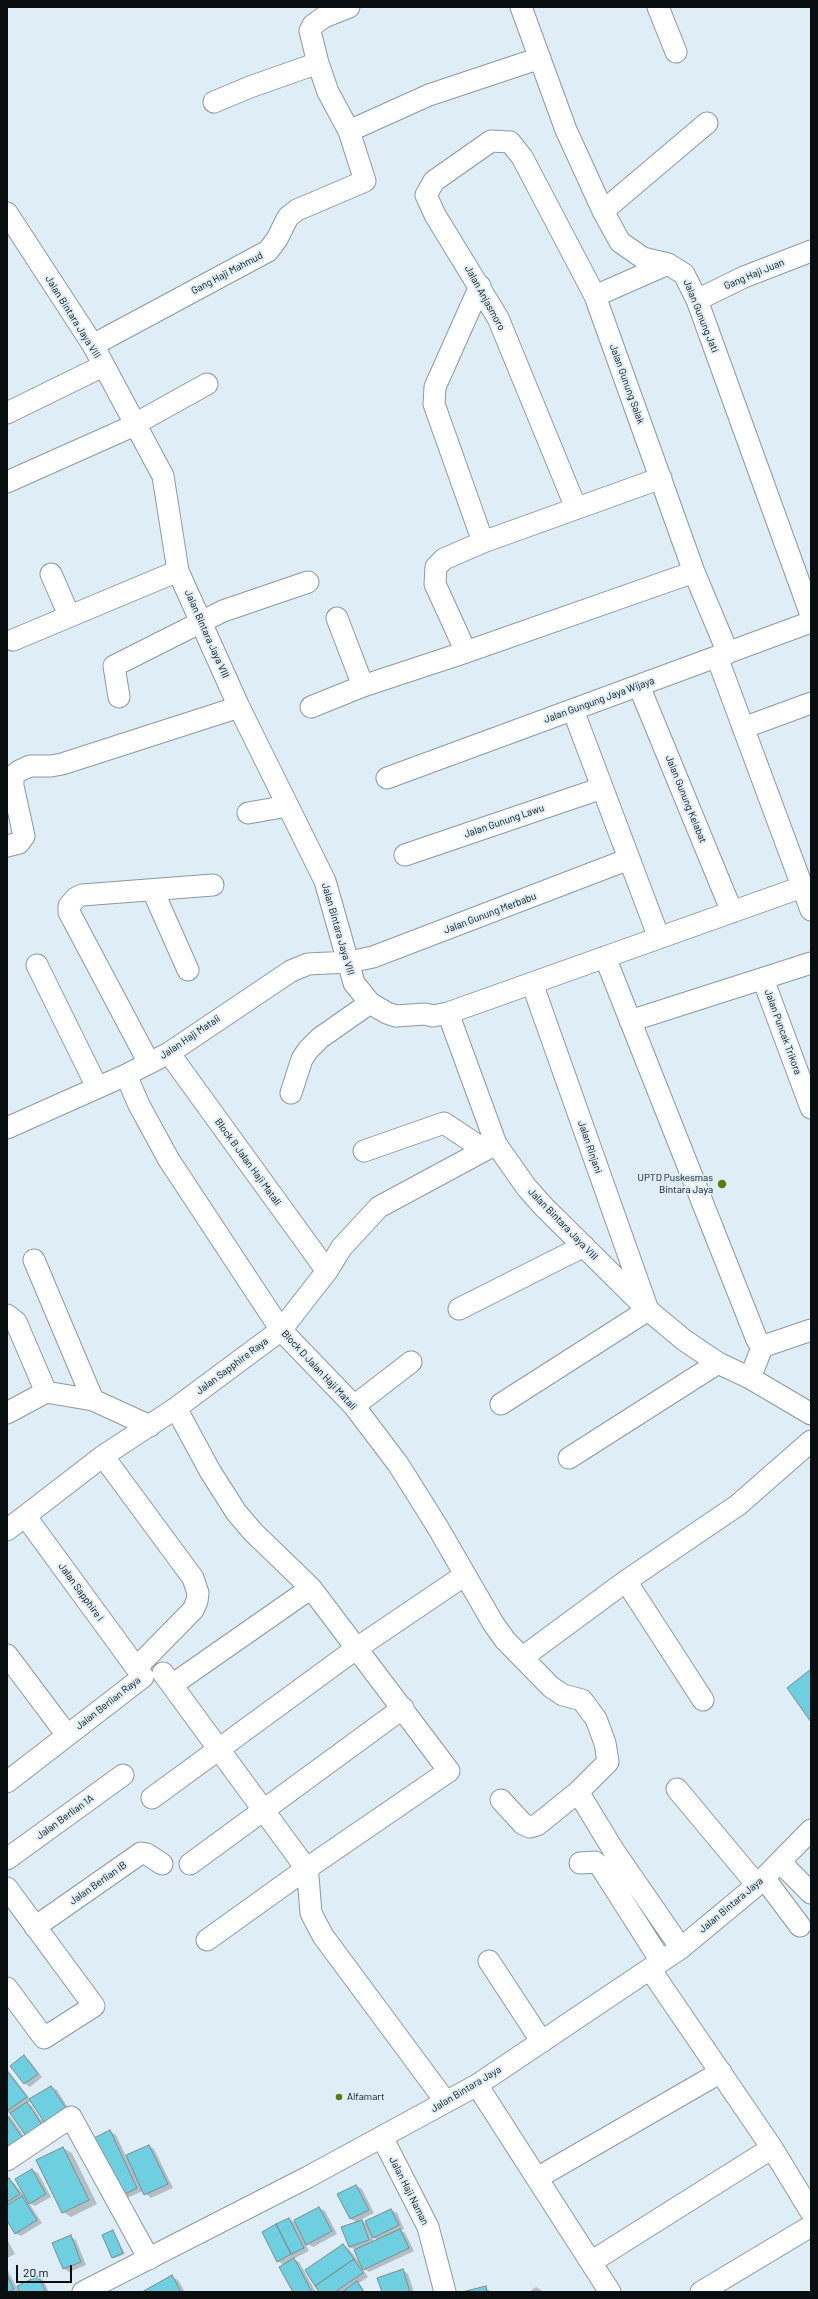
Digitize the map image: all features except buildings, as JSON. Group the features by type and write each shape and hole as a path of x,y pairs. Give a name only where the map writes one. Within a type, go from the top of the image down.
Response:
{"street":[{"path":"349,7 324,17 312,25 310,31 310,36 328,92 349,131 429,95 540,58"},
{"name":"Jalan Gunung Jati","path":"521,7 566,130 603,211 620,242 643,258 668,264 684,274 697,300 811,615"},
{"path":"658,7 676,52"},
{"path":"214,102 250,87 318,63"},
{"path":"603,211 707,123"},
{"name":"Gang Haji Mahmud","path":"93,345 268,251 277,239 288,217 297,210 365,181 349,131"},
{"name":"Jalan Anjasmoro","path":"491,140 434,181 426,195 435,215 480,286 498,318 576,508"},
{"name":"Jalan Gunung Salak","path":"491,140 510,142 522,157 595,296 694,572 722,655 743,728 811,910"},
{"name":"Jalan Bintara Jaya VIII","path":"7,213 93,345 163,476 178,571 239,707 325,881 354,984 370,1003 387,1013 396,1016 425,1014 433,1016 448,1013 490,1146 527,1188 648,1310 684,1340 718,1363 750,1378 811,1414"},
{"name":"Gang Haji Juan","path":"697,300 744,277 811,251"},
{"path":"595,296 668,264"},
{"path":"480,286 435,387 434,404 483,542"},
{"path":"7,414 103,366"},
{"path":"7,482 134,424 207,384"},
{"path":"466,652 435,584 436,567 444,558 483,542 661,478"},
{"path":"13,640 178,571"},
{"path":"310,707 363,686 466,652 694,572"},
{"path":"51,574 69,616"},
{"path":"119,696 114,666 223,611 308,582"},
{"path":"337,618 363,686"},
{"name":"Jalan Gungung Jaya Wijaya","path":"387,778 811,622"},
{"name":"Jalan Gunung Kelabat","path":"639,686 732,912"},
{"path":"7,846 19,843 24,836 13,786 13,776 19,771 30,766 51,766 62,764 239,707"},
{"path":"743,728 810,707"},
{"path":"574,710 659,938"},
{"name":"Jalan Gunung Lawu","path":"405,855 602,788"},
{"path":"248,812 288,806"},
{"name":"Jalan Gunung Merbabu","path":"349,962 374,957 629,859"},
{"path":"149,1063 69,912 72,902 82,895 153,891 213,885"},
{"path":"448,1013 802,887"},
{"path":"153,891 188,970"},
{"path":"605,957 757,1340 763,1345"},
{"name":"Jalan Haji Matali","path":"7,1128 96,1087 126,1075 169,1053 291,971 308,964 349,962"},
{"path":"630,1021 811,963"},
{"path":"37,965 96,1087"},
{"name":"Jalan Puncak Trikora","path":"763,979 811,1108"},
{"name":"Jalan Rinjani","path":"532,983 648,1310"},
{"path":"292,1093 302,1059 308,1050 320,1038 370,1003"},
{"name":"Block B Jalan Haji Matali","path":"169,1053 326,1271"},
{"name":"Block D Jalan Haji Matali","path":"126,1075 139,1105 169,1160 281,1330 354,1406 417,1492 505,1640 524,1657 551,1687 563,1695 582,1700 596,1719 605,1743 608,1762 578,1792"},
{"path":"364,1151 444,1122 490,1146"},
{"name":"Jalan Sapphire Raya","path":"7,1530 26,1517 103,1456 176,1408 281,1330 326,1271 342,1247 379,1207 490,1146"},
{"path":"459,1309 584,1246"},
{"path":"34,1260 93,1400"},
{"path":"501,1404 648,1310"},
{"path":"7,1315 13,1318 16,1322 46,1392"},
{"path":"763,1345 811,1330"},
{"path":"750,1378 763,1345"},
{"path":"354,1406 411,1362"},
{"path":"569,1458 718,1363"},
{"path":"7,1413 46,1392 93,1400 150,1426"},
{"path":"176,1408 210,1471 236,1512 252,1532 311,1588 403,1708 449,1771 306,1869 207,1940"},
{"path":"524,1657 626,1581 738,1504 811,1441"},
{"name":"Jalan Berlian Raya","path":"7,1782 143,1676 137,1667 193,1610 197,1601 198,1593 193,1578 103,1456"},
{"name":"Jalan Sapphire I","path":"26,1517 137,1667"},
{"path":"152,1798 357,1648 465,1575"},
{"path":"626,1581 703,1700"},
{"path":"311,1588 168,1679 306,1869 311,1913 322,1936 446,2102"},
{"path":"7,1655 67,1735"},
{"path":"190,1864 403,1708"},
{"name":"Jalan Berlian 1A","path":"7,1859 123,1775"},
{"path":"677,1789 800,1926"},
{"path":"501,1800 523,1824 530,1827 537,1824 578,1792 614,1851 681,1948"},
{"name":"Jalan Bintara Jaya","path":"82,2292 109,2285 149,2259 382,2137 477,2085 681,1948 760,1881 811,1830"},
{"name":"Jalan Berlian IB","path":"35,1927 141,1853 147,1854 162,1864"},
{"path":"580,1863 595,1862 601,1867 656,1965 721,2072 772,2148 811,2212"},
{"path":"780,1862 810,1889"},
{"path":"7,1888 94,2006 44,2038 7,1988"},
{"path":"489,1961 542,2042"},
{"path":"537,2178 721,2072"},
{"path":"477,2085 610,2292"},
{"path":"7,2160 71,2117 149,2259"},
{"name":"Jalan Haji Naman","path":"382,2137 428,2227 445,2292"},
{"path":"591,2262 772,2148"},
{"path":"701,2292 811,2226"}],"place":[{"name":"UPTD Puskesmas Bintara Jaya","path":"722,1184"},
{"name":"Alfamart","path":"339,2097"}]}
